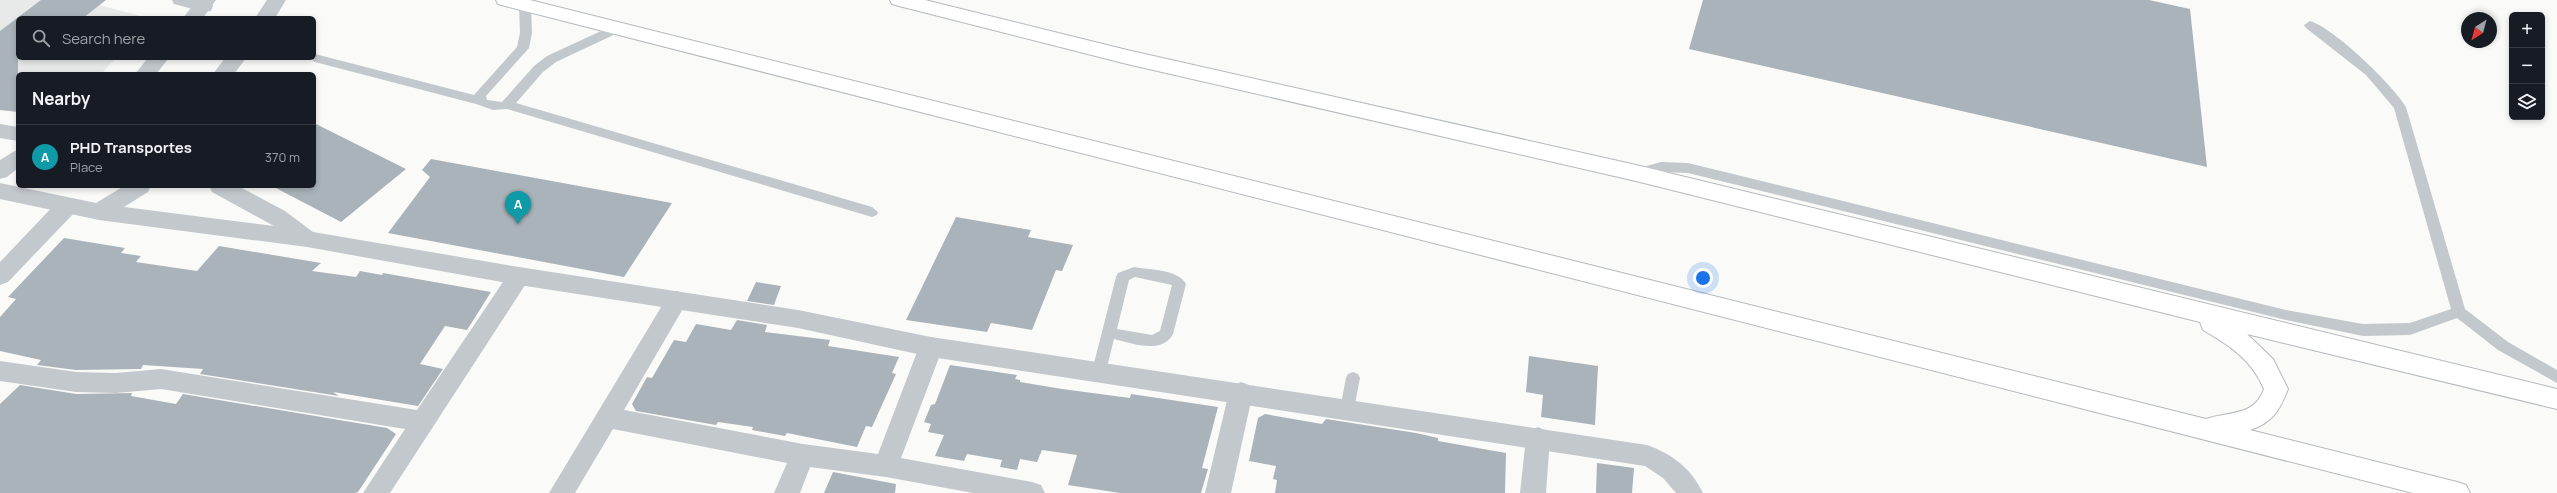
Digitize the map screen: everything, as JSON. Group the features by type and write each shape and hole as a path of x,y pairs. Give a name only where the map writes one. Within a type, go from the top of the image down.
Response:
{"highway":[{"path":"505,0 2457,493"},
{"path":"899,0 1127,57 1636,173 2191,312 2557,399"},
{"path":"2191,312 2243,342 2262,359 2276,389 2267,411 2253,419 2205,429"}],"street":[{"path":"181,0 201,8"},
{"path":"266,16 277,0"},
{"path":"147,72 157,60"},
{"path":"226,72 234,60"},
{"path":"0,131 16,134"},
{"path":"0,172 16,159"},
{"path":"99,212 137,188"},
{"path":"224,188 277,217 307,239"},
{"path":"0,191 99,212 307,239 520,276 798,319 931,347 1241,392 1647,456 1663,463 1679,475 1690,493"},
{"path":"0,276 67,206"},
{"path":"376,493 422,421 520,276"},
{"path":"562,493 606,417 678,300"},
{"path":"886,466 931,347"},
{"path":"0,371 76,382 116,383 161,379 422,421"},
{"path":"1218,493 1241,392"},
{"path":"606,417 803,455 886,466 1032,493"},
{"path":"1533,493 1538,438"},
{"path":"787,493 803,455"}],"lane":[{"path":"480,101 480,96 523,48 526,33 525,5"},
{"path":"2310,25 2357,58 2385,85 2400,107 2459,312 2503,346 2557,377"},
{"path":"508,105 531,75 547,62 618,28"},
{"path":"316,58 480,101 494,106 508,105 872,212"},
{"path":"1636,173 1661,167 1688,168 2286,315 2363,330 2410,330 2459,312"},
{"path":"1099,371 1108,333 1123,277 1127,273 1134,272 1176,280 1178,284 1166,334 1160,339 1154,341 1108,333"},
{"path":"1347,409 1354,378"}],"shaded area":[{"path":"0,0 81,0 141,16 16,16 16,60 114,60 103,72 16,72 16,77 0,103"}],"building":[{"path":"41,0 106,0 86,16 20,16"},
{"path":"1703,0 2149,0 2190,9 2207,167 1689,49"},
{"path":"16,19 16,60 18,60 18,72 16,72 16,112 0,110 0,31"},
{"path":"316,124 406,169 341,222 276,188 316,188"},
{"path":"431,159 672,203 624,277 388,233 430,177 422,170"},
{"path":"956,217 1031,230 1028,237 1073,245 1062,271 1056,270 1032,330 991,323 987,332 906,320"},
{"path":"64,238 125,248 121,253 141,256 136,262 197,271 219,246 321,263 312,271 356,277 360,271 382,275 383,273 491,292 467,330 445,326 420,364 443,369 418,406 333,392 339,396 200,374 203,369 143,365 141,369 76,370 37,365 41,360 0,351 0,317 16,299 8,297"},
{"path":"756,282 781,286 774,305 747,301"},
{"path":"737,320 767,325 765,332 830,340 828,346 899,357 892,373 896,374 872,427 866,426 857,447 787,433 785,436 752,430 753,427 718,422 716,425 636,411 632,404 647,377 652,378 674,340 686,342 696,324 731,330"},
{"path":"1529,356 1598,366 1595,425 1541,417 1543,395 1526,392"},
{"path":"950,365 1017,375 1015,379 1020,380 1020,382 1062,389 1130,398 1131,394 1218,407 1202,468 1208,469 1201,493 1120,493 1068,485 1077,455 1042,450 1037,462 1020,459 1017,470 1000,467 1002,460 967,454 964,461 935,456 944,435 928,432 931,424 924,422 931,405 935,404"},
{"path":"20,385 76,394 132,393 131,396 176,404 183,394 387,428 396,434 358,492 355,493 0,493 0,404"},
{"path":"1265,414 1322,424 1326,419 1416,433 1438,438 1438,441 1506,453 1505,493 1275,493 1277,480 1273,479 1276,466 1249,461 1258,418"},
{"path":"1597,463 1634,468 1632,493 1596,493"},
{"path":"833,472 896,484 895,493 824,493"}],"place":[{"name":"PHD Transportes","path":"518,224"}]}
